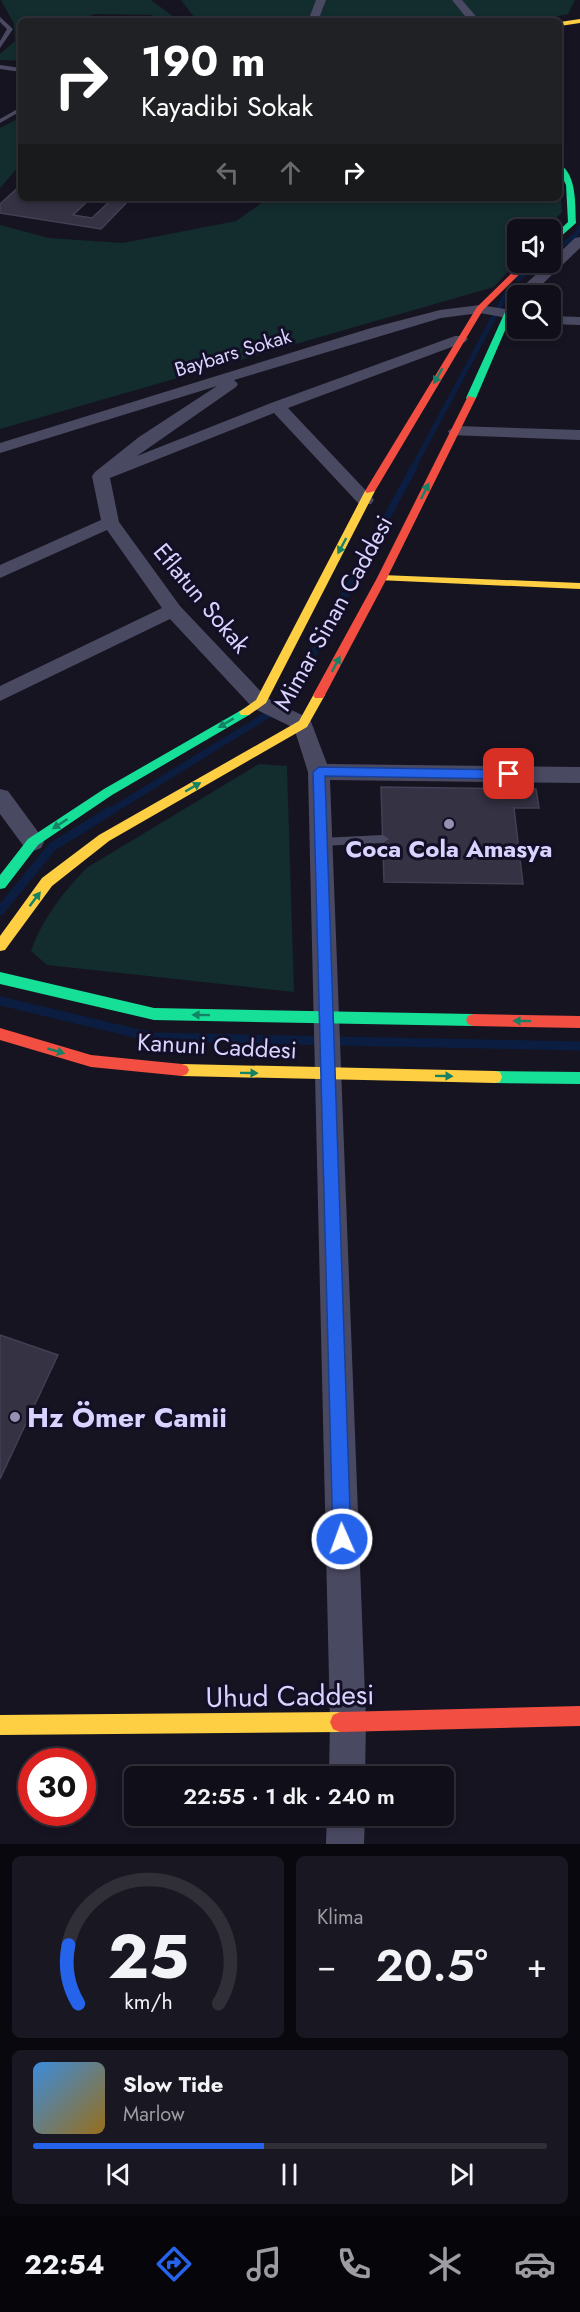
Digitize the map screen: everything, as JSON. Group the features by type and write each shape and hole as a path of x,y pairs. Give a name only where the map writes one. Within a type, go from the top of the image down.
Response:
{"street":[{"path":"314,18 321,0"},
{"path":"457,0 472,18"},
{"path":"562,24 580,21"},
{"path":"561,234 572,223 572,195 566,172 562,168"},
{"path":"533,285 580,241"},
{"name":"Mimar Sinan Caddesi","path":"2,878 33,842 108,792 260,703 365,500 460,339 480,309 515,273"},
{"name":"Baybars Sokak","path":"0,448 376,331 441,314 480,309 507,314"},
{"path":"561,320 580,321"},
{"name":"Mimar Sinan Caddesi","path":"0,946 48,882 104,838 303,724 382,578 507,327"},
{"path":"101,476 277,405 460,339"},
{"path":"101,476 145,441 250,370"},
{"path":"277,405 365,500"},
{"path":"456,431 580,435"},
{"path":"0,466 33,438"},
{"path":"0,572 110,522 101,476"},
{"name":"Eflatun Sokak","path":"110,522 173,610 260,703"},
{"path":"382,578 580,586"},
{"path":"0,694 173,610"},
{"path":"260,703 303,724 319,772 348,1722 347,1766"},
{"path":"319,772 580,776"},
{"path":"0,797 33,842"},
{"path":"0,978 154,1014 580,1022"},
{"name":"Kanuni Caddesi","path":"0,1034 91,1061 200,1072 580,1078"},
{"name":"Uhud Caddesi","path":"0,1725 348,1722 580,1716"},
{"path":"345,1844 346,1826"}],"lane":[{"path":"0,19 10,29 0,46"},
{"path":"0,67 18,70"},
{"path":"0,122 18,111"},
{"path":"321,842 383,839"}],"green space":[{"path":"1,0 151,0 175,18 151,18 153,15 94,14 85,18 18,18 18,61 0,60 0,54 15,41 14,24"},
{"path":"181,0 575,0 568,14 549,18 195,18"},
{"path":"18,119 18,167 0,188 0,128"},
{"path":"265,201 561,201 562,212 556,219 507,219 507,272 494,287 0,429 0,225 49,238 123,243 236,221"},
{"path":"259,764 287,766 294,992 47,965 31,951 41,928 55,906 88,867"}],"building":[{"path":"18,188 18,201 88,201 73,215 92,218 110,201 128,201 101,229 0,213 0,204"},
{"name":"Coca Cola Amasya","path":"381,787 536,789 539,808 514,808 523,884 384,882"},
{"name":"Hz Ömer Camii","path":"0,1335 58,1355 0,1479"}],"waterway":[{"path":"561,246 576,235 580,228"},
{"path":"518,279 525,273"},
{"path":"413,468 507,293"},
{"path":"108,813 282,706 304,671 414,467"},
{"path":"0,911 52,847 110,811"},
{"path":"0,1001 152,1037 580,1046"}],"traffic: fast":[{"path":"561,234 572,223 570,185 562,170"},
{"path":"471,398 507,316"},
{"path":"0,884 33,842 108,792 245,712"},
{"path":"0,978 154,1014 473,1020"},
{"path":"495,1077 580,1078"}],"traffic: slow":[{"path":"562,24 580,21"},
{"path":"245,712 260,703 370,491"},
{"path":"382,578 580,586"},
{"path":"0,946 47,882 104,838 303,724 319,695"},
{"path":"182,1070 495,1077"},
{"path":"0,1725 340,1722"}],"traffic: jam":[{"path":"370,491 480,309 517,273"},
{"path":"319,695 382,578 471,398"},
{"path":"473,1020 580,1022"},
{"path":"0,1034 91,1061 182,1070"},
{"path":"340,1722 580,1716"}],"place":[{"name":"Coca Cola Amasya","path":"449,824"},
{"name":"Hz Ömer Camii","path":"15,1417"}],"route":[{"path":"342,1539 319,772 509,774"}]}
